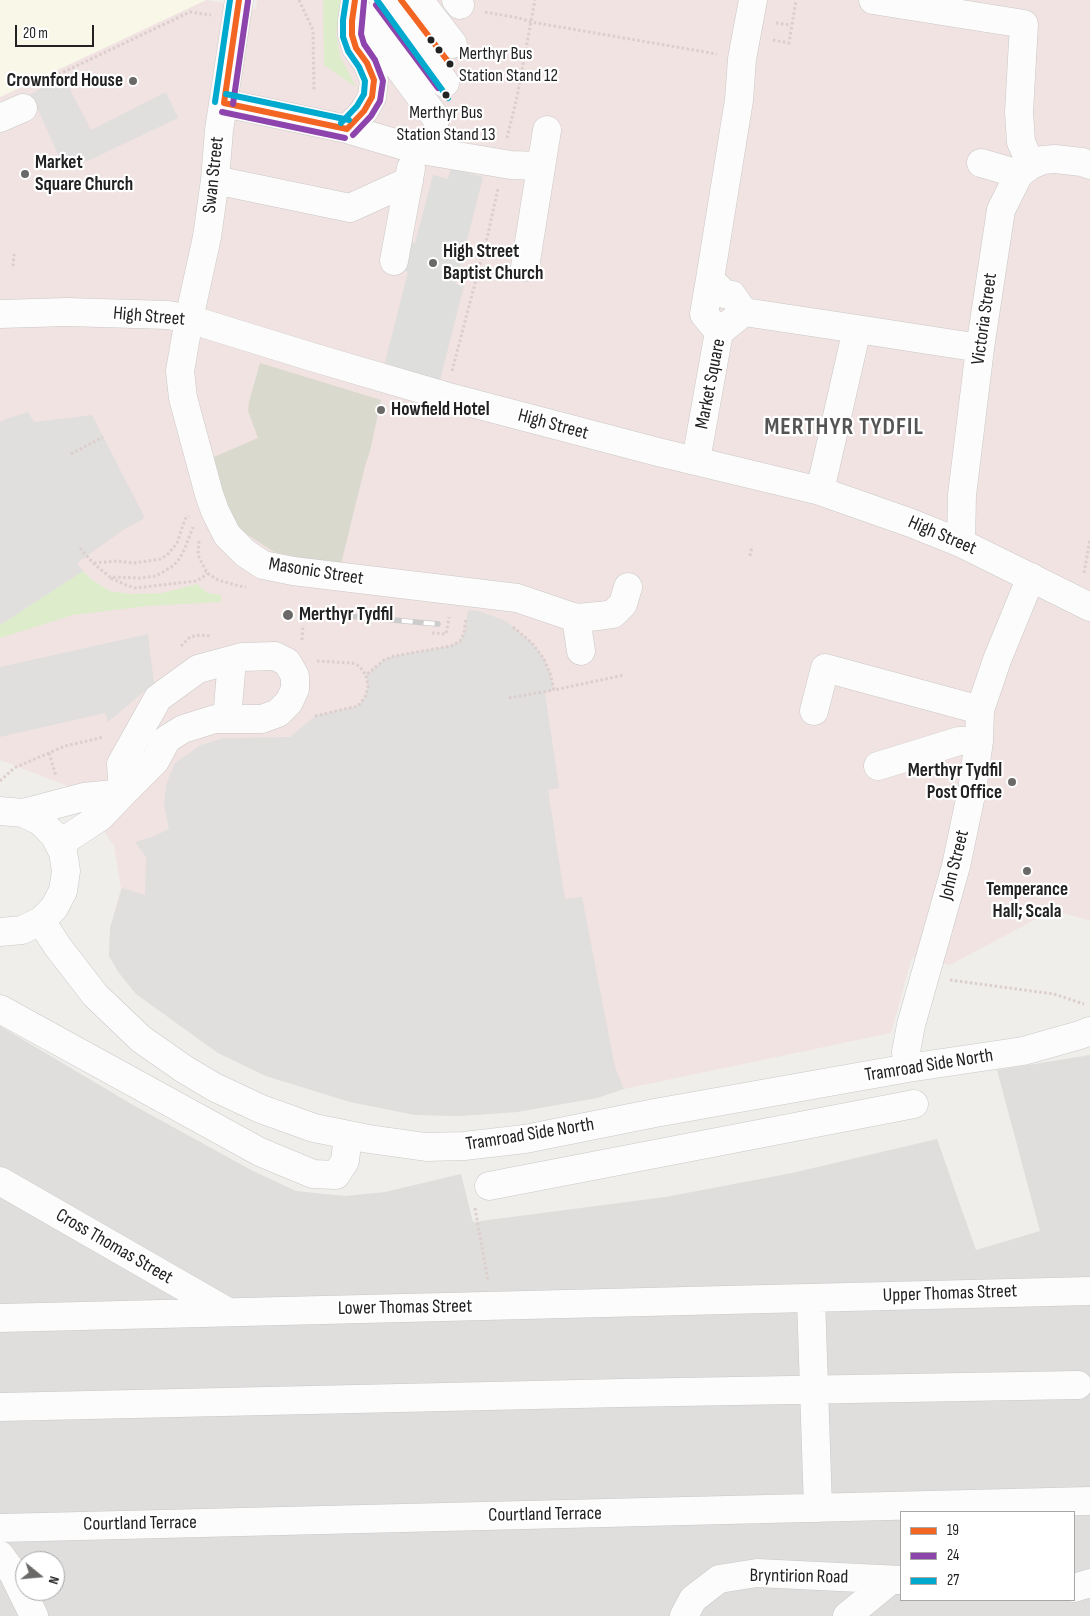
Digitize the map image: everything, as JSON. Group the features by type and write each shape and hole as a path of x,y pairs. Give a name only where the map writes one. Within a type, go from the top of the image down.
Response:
{"street":[{"path":"383,0 451,45"},
{"path":"402,0 451,45"},
{"path":"419,0 451,45"},
{"path":"719,332 704,314 717,286 745,47 753,0"},
{"path":"873,0 1024,24 1018,112 1025,170"},
{"path":"346,129 364,111 372,97 374,80 367,63 356,48 352,35 358,2 451,45"},
{"name":"Swan Street","path":"189,319 207,237 215,180 219,130 238,10"},
{"path":"224,103 346,129 415,149 511,164 542,166"},
{"path":"525,267 547,130"},
{"path":"394,261 415,149"},
{"path":"981,163 1025,170 1043,160 1055,159 1082,162 1090,165"},
{"name":"Victoria Street","path":"961,543 962,495 980,348 1001,210 1025,170"},
{"path":"215,180 350,208 409,181"},
{"path":"717,286 732,295 744,312 980,348"},
{"name":"High Street","path":"0,314 67,312 168,315 189,319 445,396 658,452 820,491 961,543 1031,576 1084,604"},
{"name":"Market Square","path":"696,460 719,332 744,312"},
{"name":"Masonic Street","path":"189,319 180,371 183,398 204,502 215,511 227,535 246,553 263,565 293,571 517,598 576,618 613,614 623,604 628,588"},
{"path":"820,491 857,329"},
{"name":"John Street","path":"908,1068 906,1052 911,1025 956,866 972,790 979,741 980,710 996,660 1031,576"},
{"path":"576,618 581,651"},
{"path":"59,844 100,817 155,761 167,739 183,729 215,719 262,719 278,713 289,702 295,689 295,676 287,662 275,656 242,657 198,669 158,698 121,764 123,793"},
{"path":"227,719 232,660"},
{"path":"814,711 825,668 980,710"},
{"path":"878,766 959,741 979,741"},
{"path":"11,812 84,797 123,793"},
{"path":"0,932 22,930 41,921 54,908 63,890 66,871 63,852 54,835 40,821 11,812"},
{"name":"Tramroad Side North","path":"41,921 58,947 95,995 141,1039 214,1087 261,1109 314,1128 369,1139 426,1147 464,1146 526,1140 733,1099 908,1068 1023,1051 1090,1031"},
{"path":"0,1009 260,1152 313,1174 336,1175 345,1161 348,1135"},
{"path":"733,1099 740,1136"},
{"path":"481,1194 740,1136 914,1104"},
{"name":"Cross Thomas Street","path":"0,1181 228,1312"},
{"name":"Upper Thomas Street","path":"811,1298 1090,1291"},
{"path":"811,1298 818,1508"},
{"name":"Lower Thomas Street","path":"0,1318 811,1298"},
{"path":"0,1407 1078,1385"},
{"name":"Courtland Terrace","path":"0,1528 1090,1501"},
{"path":"0,1555 13,1573 34,1616"},
{"name":"Bryntirion Road","path":"684,1616 693,1600 719,1578 757,1573 896,1580"},
{"path":"847,1616 896,1580"},
{"path":"1075,1588 1090,1583"}],"path":[{"path":"298,0 313,30 314,92"},
{"path":"445,396 488,234 535,0"},
{"path":"451,45 519,18 531,22 745,47 789,43 796,0"},
{"path":"19,104 190,12 238,10"},
{"path":"13,266 14,254"},
{"path":"71,454 103,437"},
{"path":"93,564 117,561 134,563 161,559 177,543 185,519 204,502"},
{"path":"110,577 140,578 156,576 173,566 185,548 204,502"},
{"path":"1084,604 1090,539"},
{"path":"750,556 752,546"},
{"path":"80,548 93,564 126,586 136,588 196,581 207,573 229,584"},
{"path":"432,634 446,634 451,608"},
{"path":"366,676 384,660 394,656 451,646 460,641 464,633 468,610"},
{"path":"506,621 532,643 544,659 554,690"},
{"path":"302,644 303,625"},
{"path":"314,660 352,663 360,666 366,676 368,687 365,697 358,706 315,716"},
{"path":"510,698 624,674"},
{"path":"0,780 14,768 65,746 106,737 132,743"},
{"path":"49,753 56,777"},
{"path":"925,977 1054,994 1090,1006"},
{"path":"481,1194 493,1306"}],"shaded area":[{"path":"0,0 206,0 0,97"},
{"path":"206,0 256,9 257,0 1090,0 1090,921 1053,910 950,965 912,957 891,1033 624,1089 597,1098 517,1112 460,1116 415,1115 350,1102 266,1076 218,1053 136,994 119,973 109,956 110,928 121,888 114,846 75,789 0,760 0,97"},
{"path":"63,76 91,130 166,92 178,118 65,170 31,94"},
{"name":"High Street Baptist Church","path":"451,168 483,177 456,284 464,286 440,380 384,366 408,272 403,270 410,242 415,243 433,175 448,179"},
{"path":"260,363 381,400 341,564 274,552 236,527 227,508 214,457 258,438 248,411"},
{"path":"28,412 34,422 92,415 145,518 123,530 77,563 83,571 0,625 0,422"},
{"path":"468,610 479,611 506,621 532,643 544,659 550,673 554,690 545,692 559,788 548,790 565,899 582,897 615,1067 624,1089 597,1098 517,1112 460,1116 415,1115 350,1102 266,1076 218,1053 136,994 119,973 109,956 110,928 122,888 145,895 146,857 135,842 169,829 164,804 166,785 175,763 201,745 224,738 290,737 315,716 358,706 365,697 368,687 366,675 384,660 394,656 451,646 460,641 464,633"},
{"path":"148,634 154,683 108,722 105,713 0,737 0,667"},
{"path":"0,1026 133,1105 251,1170 296,1191 345,1196 385,1192 461,1174 473,1222 665,1197 792,1173 937,1139 976,1250 1040,1231 997,1070 1090,1055 1090,1616 0,1616"}],"green space":[{"path":"323,0 341,0 336,33 340,56 356,87 324,65"},
{"path":"83,571 92,580 110,591 131,594 163,593 197,584 208,593 221,595 221,602 147,606 73,615 0,638 0,625"}],"railway":[{"path":"336,615 438,624"}],"transit line":[{"name":"27","path":"215,102 230,0"},
{"name":"19","path":"224,103 239,0"},
{"name":"27","path":"341,123 357,106 364,94 365,81 359,67 348,51 343,37 346,0"},
{"name":"19","path":"347,129 364,111 372,97 374,80 367,63 356,48 352,35 355,0"},
{"name":"27","path":"377,0 448,98"},
{"name":"19","path":"401,0 450,64"},
{"name":"24","path":"233,104 248,1"},
{"name":"24","path":"353,135 371,116 380,101 383,81 375,60 364,44 361,34 364,1"},
{"name":"24","path":"376,5 438,88"},
{"name":"27","path":"226,94 349,120"},
{"name":"19","path":"224,103 347,129"},
{"name":"24","path":"222,112 345,138"}],"place":[{"name":"Merthyr Bus Station Stand 12","path":"450,64"},
{"name":"Crownford House","path":"133,81"},
{"name":"Merthyr Bus Station Stand 13","path":"446,95"},
{"name":"Market Square Church","path":"25,174"},
{"name":"High Street Baptist Church","path":"433,263"},
{"name":"Howfield Hotel","path":"381,410"},
{"name":"Merthyr Tydfil","path":"288,615"},
{"name":"Merthyr Tydfil Post Office","path":"1012,782"},
{"name":"Temperance Hall; Scala","path":"1027,871"}],"district":[{"name":"MERTHYR TYDFIL","path":"844,428"}]}
